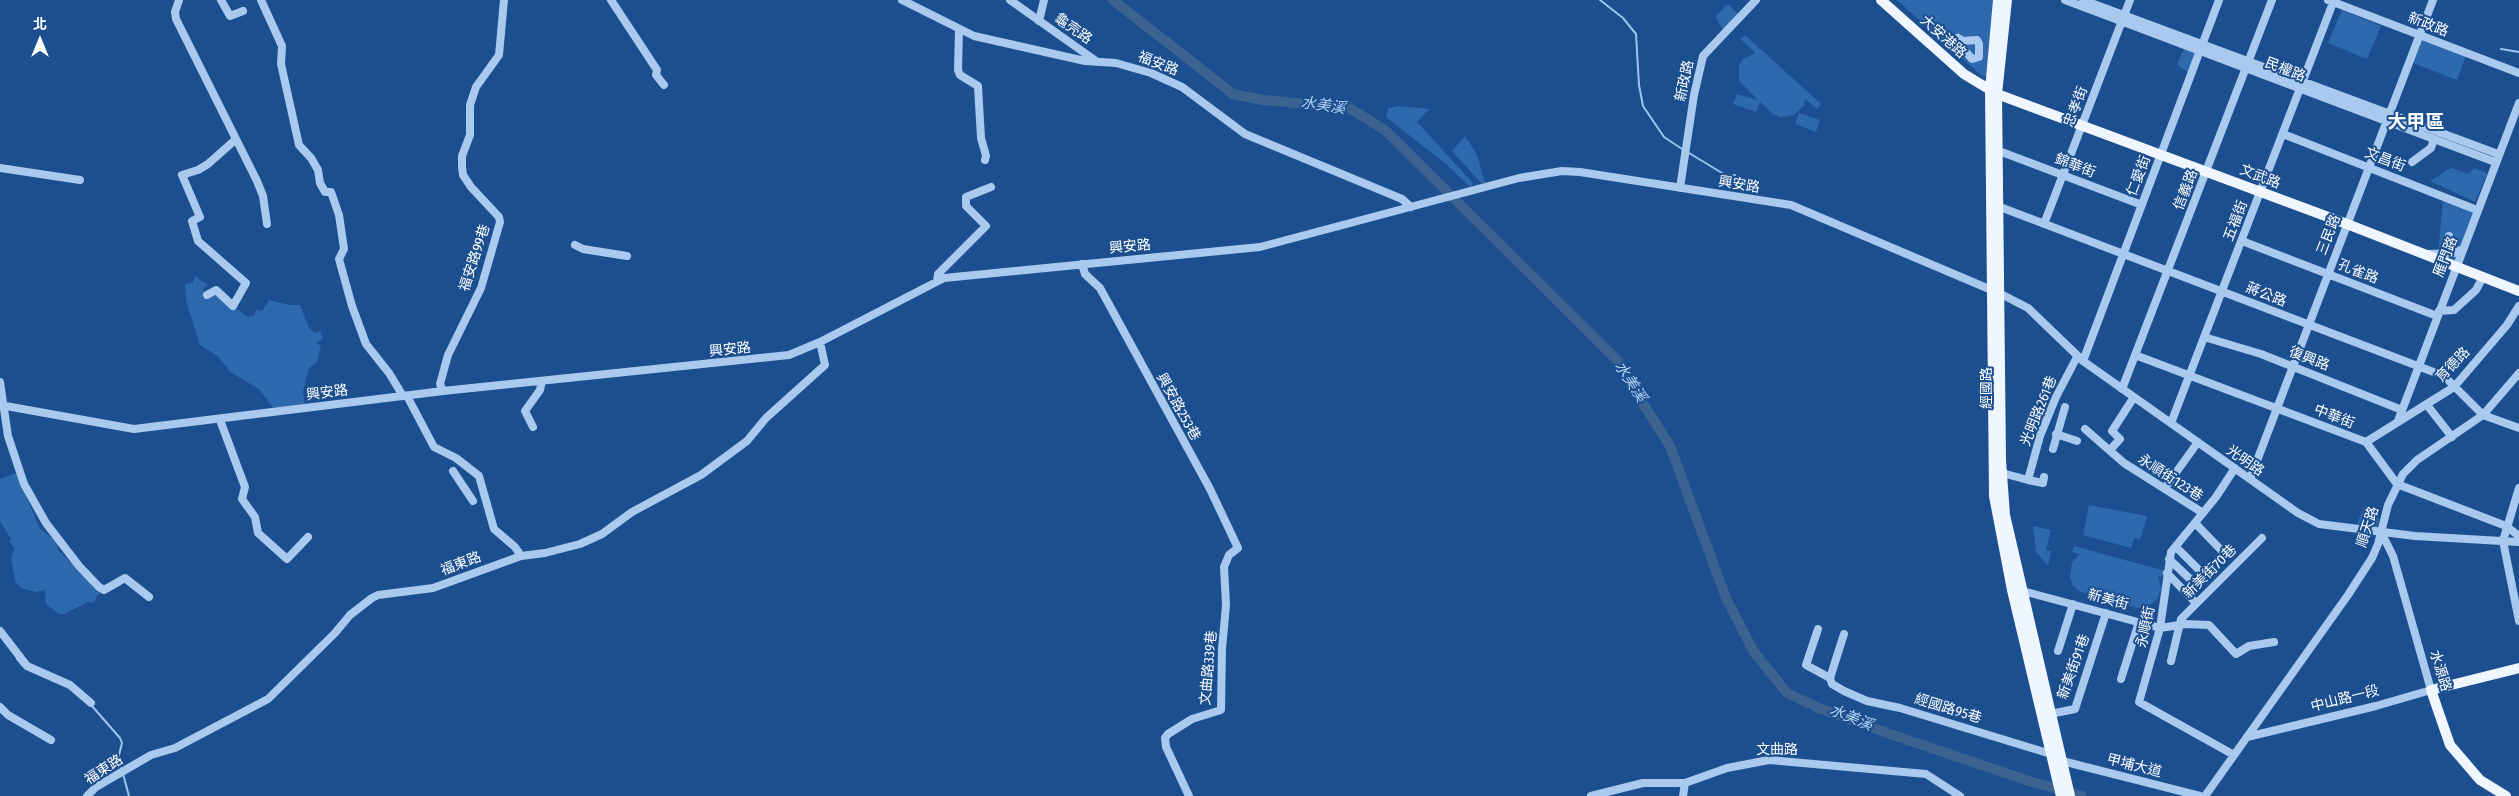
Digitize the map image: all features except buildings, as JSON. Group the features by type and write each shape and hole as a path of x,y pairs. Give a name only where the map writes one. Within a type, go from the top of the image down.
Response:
{"main road":[{"name":"大安港路","path":"1881,0 1964,74 1994,92"},
{"name":"經國路","path":"1998,0 1994,92 1997,292 2005,515 2017,590 2051,754 2060,766"},
{"name":"經國路","path":"1996,207 2000,151 1994,92 2007,0"},
{"name":"文武路","path":"1994,92 2347,224 2519,291"},
{"name":"經國路","path":"1997,292 1994,496 2050,714 2060,766"},
{"name":"中山路一段","path":"2431,690 2519,668"},
{"name":"水源路","path":"2431,690 2450,744 2480,780 2506,796"},
{"path":"2060,766 2061,796"},
{"path":"2060,766 2070,796"}],"street":[{"path":"180,0 175,12 176,19 262,196 267,224"},
{"path":"220,0 230,16 243,11"},
{"path":"261,0 282,46 281,64 299,145 311,158 318,170 320,183 325,192 331,192 339,215 344,249 340,259 352,306 366,344 405,396 434,447 462,462 479,476 494,530 515,547 521,556"},
{"name":"福安路99巷","path":"443,391 440,384 448,355 481,288 500,222 499,217 470,187 463,175 462,156 470,135 470,105 476,87 500,55 504,0"},
{"path":"611,0 658,70 656,74 664,85"},
{"name":"福安路","path":"902,0 959,30 1007,44 1096,62 1124,65 1167,80 1200,99 1245,134 1402,199 1411,207"},
{"name":"龜壳路","path":"1010,0 1096,62"},
{"path":"1039,21 1044,0"},
{"name":"新政路","path":"1680,188 1694,95 1704,56 1756,0"},
{"name":"民權路","path":"2065,0 2123,18"},
{"name":"民權路","path":"2083,0 2123,18 2201,48 2497,158"},
{"name":"忠孝街","path":"2044,224 2130,0"},
{"name":"仁愛街","path":"2080,359 2123,254 2220,0"},
{"name":"信義路","path":"2122,389 2272,0"},
{"name":"三民路","path":"2250,479 2433,0"},
{"name":"新政路","path":"2332,1 2519,72"},
{"name":"五福街","path":"2171,423 2261,192 2332,1"},
{"path":"959,30 958,70 960,74 978,86 981,138 986,156 985,160"},
{"path":"1943,55 1957,43"},
{"name":"雁門路","path":"2398,421 2519,103"},
{"name":"文昌街","path":"2283,134 2477,210"},
{"path":"2412,162 2431,148 2439,138"},
{"path":"207,295 216,290 233,306 246,283 198,241 192,221 200,217 182,175 198,170 208,164 235,140"},
{"name":"錦華街","path":"2000,151 2142,205"},
{"path":"0,168 80,180"},
{"name":"興安路","path":"2,405 134,429 220,420 443,391 789,356 944,278 1260,247 1519,178 1562,172 1580,172 1791,205 1997,292"},
{"path":"937,281 938,274 986,226 966,206 966,197 991,188"},
{"name":"福安路","path":"1388,194 1400,209"},
{"name":"蔣公路","path":"1996,207 2444,376 2483,415 2519,428"},
{"path":"2449,236 2449,254"},
{"name":"孔雀路","path":"2242,241 2438,314"},
{"path":"575,245 583,249 627,256"},
{"path":"2424,254 2449,254 2463,249"},
{"name":"興安路253巷","path":"1082,264 1084,274 1100,288 1237,543 1238,548 1229,555 1225,562"},
{"path":"2438,314 2454,310 2476,290 2483,277"},
{"name":"光明路","path":"1997,292 2028,308 2080,359 2250,479 2304,516 2320,524 2380,532 2519,542"},
{"name":"育德路","path":"2366,442 2454,387 2507,325 2519,306"},
{"name":"復興路","path":"2204,337 2246,348 2402,410"},
{"name":"福東路","path":"87,796 96,788 151,755 174,748 268,700 335,633 350,615 372,598 378,595 433,588 521,556 545,553 596,538 628,514 693,480 736,450 766,418 825,365 820,342"},
{"name":"中華街","path":"2135,355 2366,442 2397,484"},
{"name":"光明路261巷","path":"2028,480 2040,436 2056,397 2080,359"},
{"name":"順天路","path":"2247,737 2312,642 2348,595 2372,558 2397,484 2418,460 2483,415 2519,373"},
{"path":"533,427 525,411 540,390 542,381"},
{"path":"0,382 8,436 24,484 46,523 64,548 99,587 104,590 125,578 149,597"},
{"path":"2110,450 2120,439 2112,431 2134,397"},
{"path":"2427,405 2452,437"},
{"path":"2053,448 2065,407"},
{"path":"220,420 245,486 242,499 254,517 258,533 287,559 308,537"},
{"name":"永順街123巷","path":"2085,429 2124,463 2203,513"},
{"path":"2056,434 2077,441"},
{"path":"2167,485 2198,442"},
{"name":"永順街","path":"2234,755 2139,702 2160,628 2171,552 2236,468"},
{"path":"453,471 474,501"},
{"path":"2002,473 2042,483 2044,477"},
{"path":"2397,484 2506,526 2519,536"},
{"path":"2519,488 2503,541 2519,621"},
{"path":"2195,523 2224,553"},
{"name":"水源路","path":"2380,532 2393,556 2431,690"},
{"name":"新美街70巷","path":"2180,625 2181,619 2196,603 2262,538"},
{"path":"2176,547 2200,571"},
{"path":"2170,559 2190,579"},
{"name":"文曲路339巷","path":"1189,796 1166,747 1165,738 1168,734 1192,720 1221,710 1222,649 1226,605 1225,562"},
{"path":"2167,574 2196,603"},
{"name":"新美街","path":"2017,590 2160,628 2180,625 2209,626 2236,654 2249,646 2274,642"},
{"path":"2058,651 2073,604"},
{"name":"新美街91巷","path":"2050,714 2075,709 2106,613"},
{"path":"2121,679 2139,622"},
{"path":"2171,661 2180,625"},
{"name":"經國路95巷","path":"1818,628 1806,665 1830,678 1832,684 1844,691 1867,701 1900,708 2051,754"},
{"path":"0,631 27,666 70,685 91,703"},
{"path":"1830,678 1844,634"},
{"name":"中山路一段","path":"2247,737 2376,706 2431,690"},
{"path":"0,708 8,715 51,740"},
{"path":"2205,796 2247,737"},
{"name":"文曲路","path":"1591,796 1643,783 1685,783 1727,768 1769,760 1926,774 1960,796"},
{"name":"甲埔大道","path":"2060,766 2200,796"},
{"path":"1683,796 1685,783"}],"shaded area":[{"path":"1897,0 1993,0 1988,77 1982,76"},
{"path":"1729,5 1739,15 1724,31 1716,16 1725,6"},
{"path":"2342,10 2381,26 2367,59 2328,43"},
{"path":"1745,35 1821,104 1817,109 1805,99 1804,105 1794,115 1780,117 1773,114 1760,102 1756,112 1733,104 1737,94 1758,100 1739,81 1739,65 1743,59 1755,53 1741,39"},
{"path":"2422,39 2466,56 2457,80 2413,63"},
{"path":"2184,48 2198,53 2190,74 2177,65"},
{"path":"1398,106 1429,109 1417,122 1473,183 1471,188 1447,165 1386,117 1388,108"},
{"path":"1799,113 1820,120 1816,132 1795,124"},
{"path":"1465,136 1477,155 1485,183 1481,183 1452,151"},
{"path":"2451,168 2469,174 2474,168 2487,173 2475,202 2430,181"},
{"path":"2443,200 2476,213 2457,262 2438,256"},
{"path":"195,276 208,285 203,289 210,298 217,295 248,317 254,315 256,310 262,311 269,300 289,305 300,305 309,328 315,333 320,331 323,338 317,343 321,346 317,362 309,368 303,392 305,406 274,409 259,389 230,372 218,356 200,345 186,301 185,284 193,283"},
{"path":"16,473 40,529 57,541 58,550 100,592 93,603 87,602 65,614 59,614 46,604 45,590 36,592 21,588 15,581 11,557 15,548 9,542 11,539 0,521 0,479"},
{"path":"2089,505 2147,516 2140,540 2134,538 2131,548 2083,535"},
{"path":"2365,505 2379,519 2377,527 2357,524"},
{"path":"2033,526 2051,530 2046,550 2051,551 2048,566 2036,552"},
{"path":"2074,546 2165,571 2164,577 2158,576 2161,588 2157,599 2148,607 2136,608 2080,592 2073,586 2070,577 2072,562 2080,554 2072,552"}],"waterway":[{"name":"水美溪","path":"1113,0 1233,94 1263,100 1349,108 1385,130 1618,361 1670,446 1726,598 1754,652 1787,693 1819,708 1890,734 2032,782 2082,796"},
{"path":"1600,0 1623,18 1636,34 1639,85 1643,106 1664,137 1682,149"},
{"path":"2501,49 2519,52"},
{"path":"1689,153 1727,176 1735,175"},
{"path":"17,659 23,666"},
{"path":"92,706 120,738 122,743 118,759 121,770"},
{"path":"123,774 129,796"}],"district":[{"name":"大甲區","path":"2416,123"}]}
